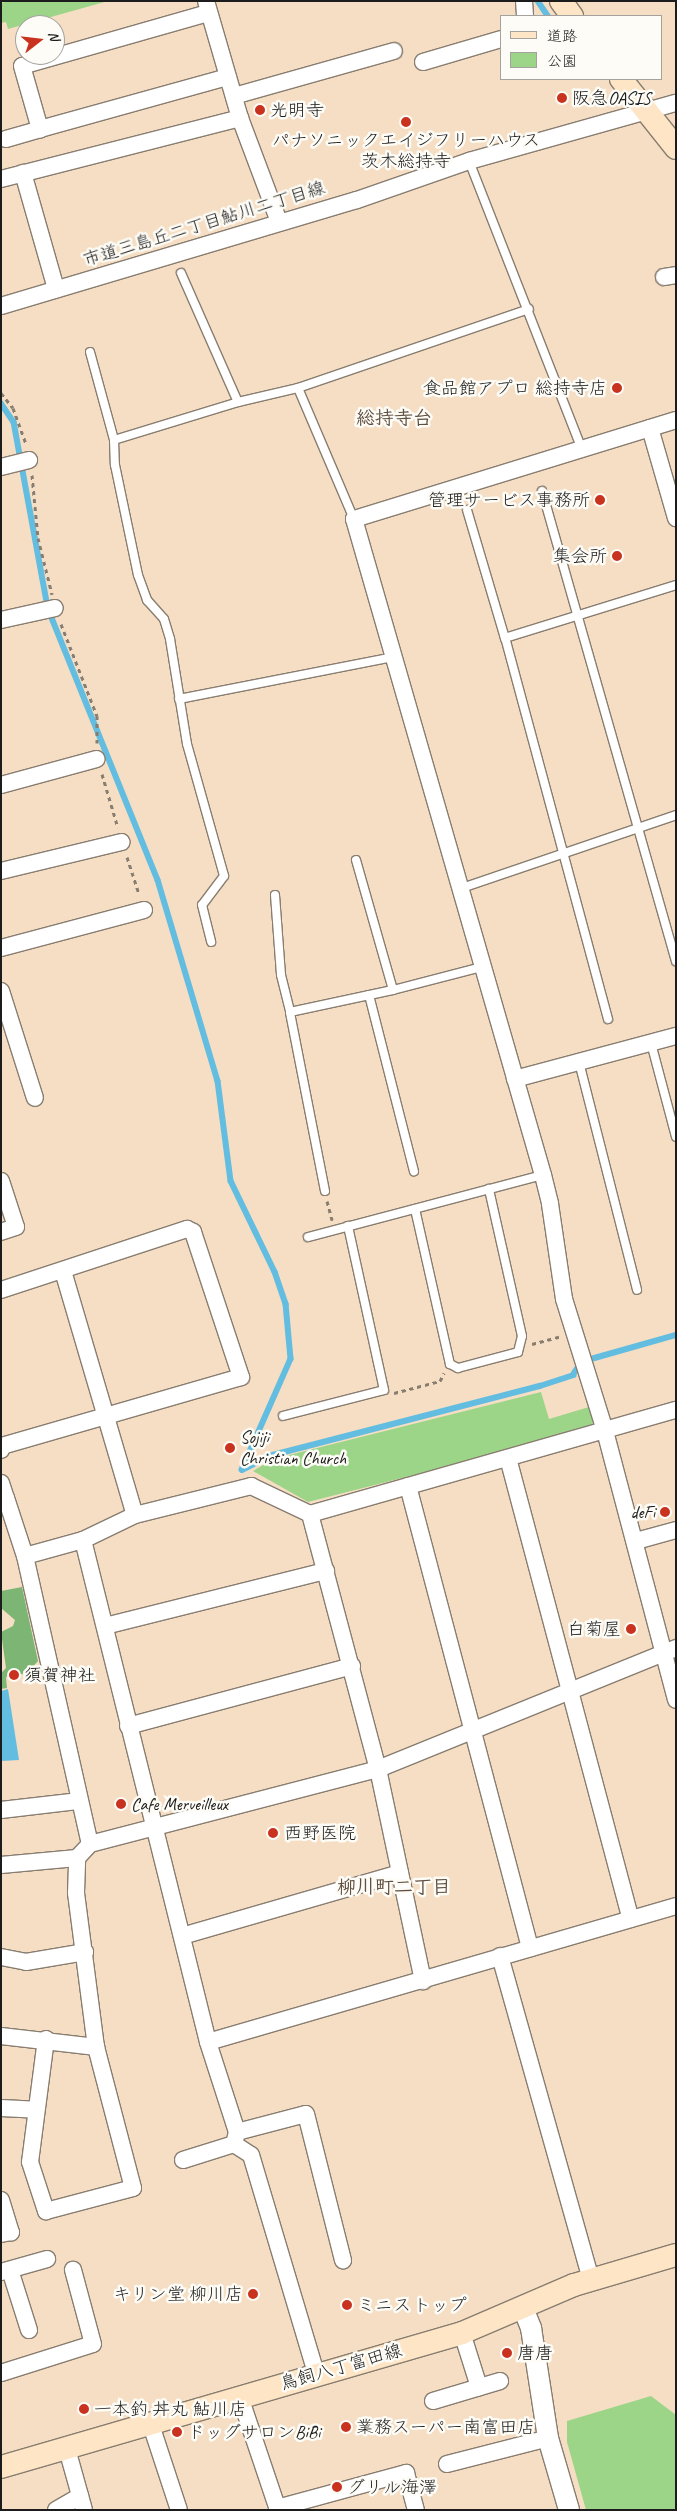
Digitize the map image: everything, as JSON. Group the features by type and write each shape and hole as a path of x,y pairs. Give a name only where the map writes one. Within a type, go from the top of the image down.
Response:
{"main road":[{"path":"561,1 571,15"},
{"path":"622,80 676,148"},
{"name":"鳥飼八丁富田線","path":"1,2467 151,2425 316,2373 462,2333 591,2278 676,2255"}],"street":[{"path":"524,1 525,15"},
{"path":"40,129 22,66 207,7 240,118 279,222"},
{"path":"423,62 500,39"},
{"path":"234,96 394,51"},
{"path":"6,139 228,77"},
{"name":"市道三島丘二丁目鮎川二丁目線","path":"1,306 358,200 468,161 676,102"},
{"path":"1,179 240,118"},
{"path":"23,173 56,289"},
{"path":"676,420 354,519 462,888 482,967 550,1204 564,1298 670,1649 676,1700"},
{"path":"650,428 676,518"},
{"path":"1,467 29,460"},
{"path":"1,620 55,608"},
{"path":"1,785 97,759"},
{"path":"1,871 122,842"},
{"path":"1,948 144,910"},
{"path":"1,991 5,1013 35,1098"},
{"path":"515,1079 676,1036"},
{"path":"1,1181 16,1227 1,1232"},
{"path":"1,1290 188,1229 193,1232 241,1377 2,1446 1,1450"},
{"path":"63,1271 135,1515"},
{"path":"25,1556 83,1540 135,1515 251,1486 310,1514 676,1410"},
{"path":"508,1458 631,1919"},
{"path":"408,1486 530,1948"},
{"path":"3,1493 25,1556 90,1844"},
{"path":"310,1514 378,1769 423,1981"},
{"path":"636,1541 676,1530"},
{"path":"83,1540 208,2042 235,2138 251,2155 316,2373"},
{"path":"105,1626 326,1570"},
{"path":"46,2038 30,2162 46,2211 133,2188 96,2047 86,1952 76,1893 77,1858 90,1844 153,1826 378,1769 471,1730 570,1692 670,1649"},
{"path":"128,1726 352,1666"},
{"path":"1,1810 79,1801"},
{"path":"1,1865 77,1858"},
{"path":"182,1936 400,1873"},
{"path":"208,2042 676,1906"},
{"path":"1,1957 26,1962 86,1952"},
{"path":"500,1956 591,2278"},
{"path":"1,2036 46,2038 96,2047"},
{"path":"1,2108 36,2110"},
{"path":"183,2160 235,2138 306,2114 343,2260"},
{"path":"1,2200 11,2232 1,2234"},
{"path":"29,2330 6,2271 47,2259"},
{"path":"1,2373 93,2344 73,2270"},
{"path":"523,2308 532,2328 548,2438 569,2510"},
{"path":"462,2333 479,2387"},
{"path":"433,2401 500,2381"},
{"path":"240,2397 278,2509 406,2473 416,2510"},
{"path":"151,2425 179,2510"},
{"path":"447,2464 548,2438"},
{"path":"56,2510 82,2503 67,2449"}],"lane":[{"path":"468,161 529,308 582,449"},
{"path":"180,273 238,402"},
{"path":"114,440 238,402 298,388 529,308"},
{"path":"90,352 114,440 115,465 138,575 147,600 164,619 187,744 224,876 202,905 211,942"},
{"path":"298,388 354,519"},
{"path":"542,491 580,615 676,961"},
{"path":"467,510 505,638 608,1019"},
{"path":"505,638 676,586"},
{"path":"179,698 394,657"},
{"path":"462,888 562,852 676,815"},
{"path":"356,860 393,990"},
{"path":"275,895 281,975 325,1191"},
{"path":"290,1012 393,990 482,967"},
{"path":"369,995 414,1172"},
{"path":"651,1043 676,1137"},
{"path":"579,1062 637,1290"},
{"path":"308,1237 542,1175"},
{"path":"414,1209 450,1364 458,1368 518,1352 522,1336 489,1189"},
{"path":"282,1416 384,1390 348,1226"}],"path":[{"path":"1,393 13,408 29,460 38,538 55,608 97,716 97,759 144,910"},
{"path":"325,1191 334,1230"},
{"path":"520,1347 574,1332"},
{"path":"384,1390 394,1394 440,1381 450,1364"}],"green space":[{"path":"9,1 108,1 58,15 15,15 15,27 8,29 6,22 1,23 1,3"},
{"path":"541,1392 549,1419 589,1407 593,1423 590,1430 308,1502 253,1471 273,1459"},
{"path":"22,1587 38,1661 27,1673 6,1677 7,1688 1,1689 1,1673 6,1668 1,1632 13,1626 15,1620 1,1608 1,1591"},
{"path":"651,2396 676,2415 676,2510 586,2510 567,2442 567,2421"}],"water":[{"path":"8,1689 19,1760 1,1761 1,1691"}],"waterway":[{"path":"538,1 547,15"},
{"path":"1,403 14,422 48,608 158,880 218,1081 231,1181 275,1272 286,1304 291,1359 242,1470 269,1456 540,1386 573,1375 576,1370"},
{"path":"591,1359 676,1335"}],"place":[{"name":"阪急OASIS","path":"562,98"},
{"name":"光明寺","path":"260,110"},
{"name":"パナソニックエイジフリーハウス 茨木総持寺","path":"406,122"},
{"name":"食品館アプロ 総持寺店","path":"617,388"},
{"name":"管理サービス事務所","path":"600,500"},
{"name":"集会所","path":"617,556"},
{"name":"Sojiji Christian Church","path":"230,1448"},
{"name":"deFi","path":"665,1512"},
{"name":"白菊屋","path":"631,1629"},
{"name":"須賀神社","path":"14,1675"},
{"name":"Cafe Merveilleux","path":"121,1804"},
{"name":"西野医院","path":"273,1833"},
{"name":"キリン堂 柳川店","path":"253,2294"},
{"name":"ミニストップ","path":"347,2305"},
{"name":"唐唐","path":"507,2353"},
{"name":"一本釣 丼丸 鮎川店","path":"84,2409"},
{"name":"業務スーパー南富田店","path":"346,2427"},
{"name":"ドッグサロンBiBi","path":"177,2432"},
{"name":"グリル海澤","path":"337,2487"}],"district":[{"name":"総持寺台","path":"394,419"},
{"name":"柳川町二丁目","path":"394,1888"}]}
